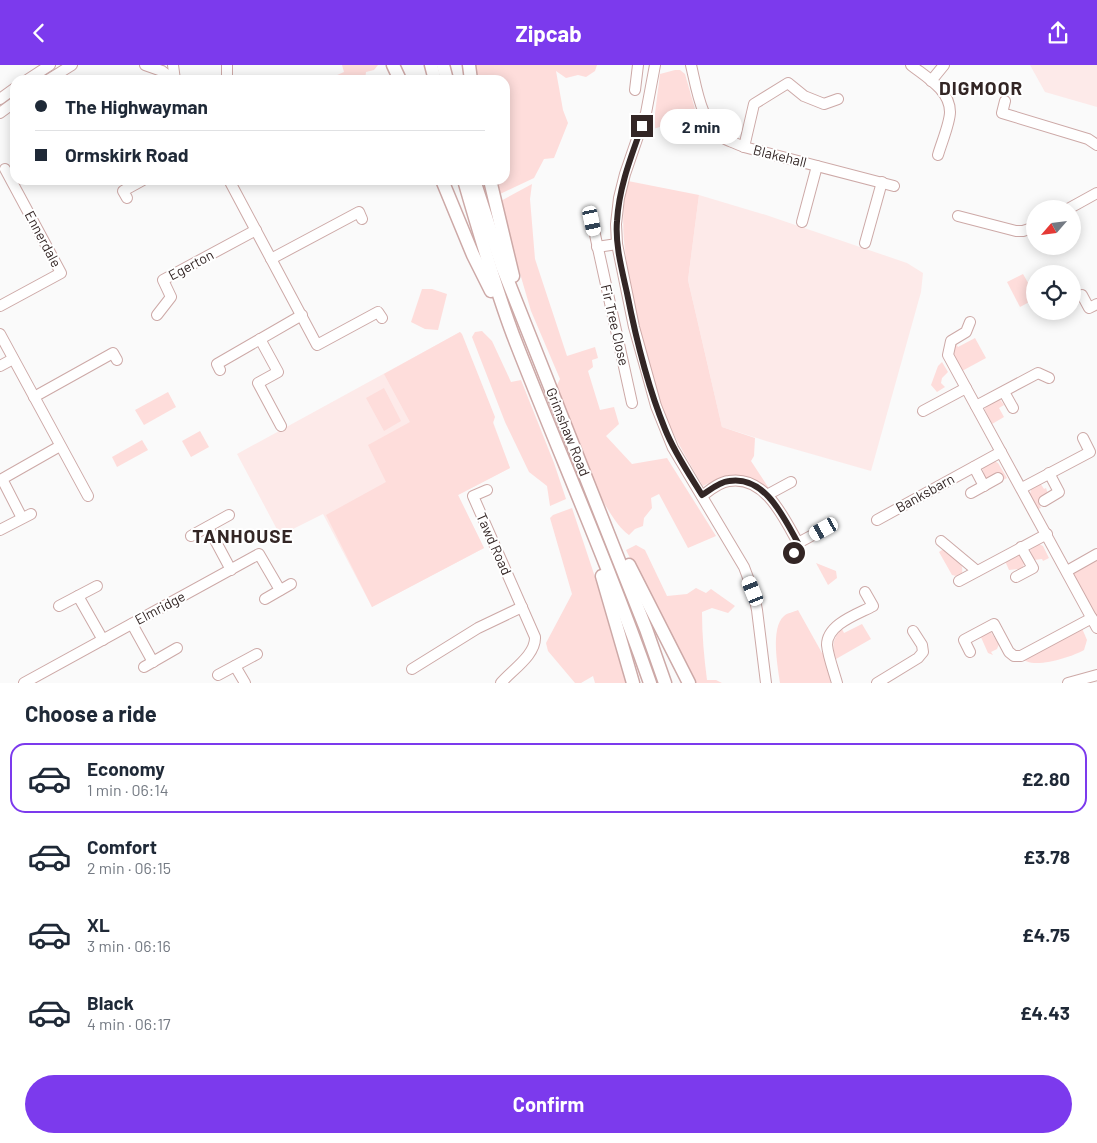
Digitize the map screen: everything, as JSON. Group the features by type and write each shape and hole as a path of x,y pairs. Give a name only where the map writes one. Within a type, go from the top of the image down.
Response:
{"main road":[{"path":"444,185 473,255 513,333"},
{"name":"Grimshaw Road","path":"465,185 479,234 513,333 631,627 650,683"},
{"name":"Grimshaw Road","path":"476,185 502,266 595,498 665,683"},
{"path":"491,185 527,329"},
{"path":"595,498 689,683"},
{"path":"581,504 633,683"}],"street":[{"path":"35,75 50,65"},
{"path":"56,75 72,65"},
{"path":"145,65 168,75"},
{"path":"635,90 638,65"},
{"path":"655,65 646,113 625,174 619,198 616,224 617,243 634,327 656,406 673,448 744,567 753,591 766,683"},
{"name":"Blakehall","path":"692,65 700,102 711,125 724,138 744,147 894,186"},
{"path":"911,65 940,89 947,100 950,113 938,155"},
{"path":"931,81 944,65"},
{"name":"Blakehall","path":"744,147 754,103 788,83 804,96 824,104 838,99"},
{"path":"1005,101 1002,113 1088,139 1097,145"},
{"name":"Blakehall","path":"802,222 817,166"},
{"name":"Ennerdale","path":"5,169 10,178"},
{"path":"865,243 882,183"},
{"name":"Ennerdale","path":"0,306 61,273 14,185"},
{"path":"127,198 123,191 134,185"},
{"path":"232,185 302,315 316,345 378,312 382,318"},
{"path":"1081,202 1097,193"},
{"path":"271,259 359,212 362,219"},
{"path":"958,216 1016,231 1026,230"},
{"name":"Fir Tree Close","path":"592,221 632,403"},
{"name":"Egerton","path":"156,315 171,297 163,280 256,230"},
{"path":"597,247 617,243"},
{"path":"1082,295 1089,308 1097,304"},
{"path":"220,371 217,364 302,315"},
{"path":"970,322 966,332 950,341 948,355 1097,627"},
{"path":"0,334 88,496"},
{"path":"260,339 278,372 258,383 281,426"},
{"path":"34,397 113,353 117,361"},
{"path":"0,365 13,359"},
{"path":"976,406 1038,373 1049,377"},
{"path":"926,396 927,409 966,388"},
{"path":"1004,392 1013,408"},
{"path":"1022,488 1090,451 1082,438"},
{"path":"0,530 27,516 2,479 60,446"},
{"name":"Banksbarn","path":"877,520 1001,452"},
{"path":"974,467 984,485"},
{"path":"1044,501 1059,492 1049,473"},
{"name":"Banksbarn","path":"970,493 998,478"},
{"path":"702,495 720,484 730,481 750,484 768,495 778,507 796,548 824,529"},
{"path":"768,495 791,482"},
{"name":"Tawd Road","path":"487,489 473,496 534,634 535,642 528,655 501,683"},
{"path":"191,536 229,515"},
{"path":"208,527 230,570"},
{"path":"959,581 1046,534"},
{"path":"942,541 976,571"},
{"path":"1016,577 1033,568 1021,547"},
{"name":"Elmridge","path":"24,683 259,554 280,590"},
{"path":"1067,571 1097,555"},
{"path":"265,599 291,584"},
{"path":"60,606 97,586"},
{"path":"837,683 827,645 830,632 838,625 873,606 865,592"},
{"path":"78,596 102,640"},
{"path":"412,669 478,628 522,607"},
{"path":"970,652 964,640 994,625 1008,652 1014,656 1021,656 1092,618"},
{"path":"132,624 148,664 177,648"},
{"path":"877,683 918,658 924,652 913,631"},
{"path":"218,675 257,654"},
{"path":"235,666 245,683"},
{"path":"1082,679 1097,671"},
{"path":"1068,683 1097,675"}],"shaded area":[{"path":"342,65 378,65 374,70 366,72 366,75 337,75 344,72"},
{"path":"476,65 597,65 595,71 586,77 578,75 566,78 556,71 563,110 568,123 554,158 544,159 534,178 498,195 496,185 510,185 510,75 477,75"},
{"path":"1030,65 1097,65 1097,107 1045,92"},
{"path":"680,70 685,74 697,116 653,129 660,74"},
{"path":"628,181 699,195 688,280 722,427 755,438 754,456 751,461 770,490 752,480 737,476 722,478 703,486 678,443 662,410 649,371 625,253 623,217"},
{"path":"532,184 530,199 535,259 567,356 595,347 598,358 592,360 593,367 588,371 600,410 614,407 619,424 606,436 632,464 667,458 716,536 688,548 659,494 651,498 652,508 644,518 643,526 635,529 629,535 608,510 597,490 554,391 560,379 531,311 499,202"},
{"path":"699,195 766,215 907,263 923,273 921,292 871,471 722,427 688,280"},
{"path":"1023,274 1026,279 1026,304 1020,307 1007,282"},
{"path":"422,289 432,289 447,294 438,330 425,329 411,322"},
{"path":"482,331 492,341 511,382 521,380 554,463 566,499 550,506 547,486 529,472 505,422 472,337 475,332"},
{"path":"460,332 510,468 458,495 484,548 372,607 323,514 281,537 237,454"},
{"path":"460,332 495,417 493,423 510,468 458,495 484,548 372,607 326,515 386,482 368,445 410,422 384,374"},
{"path":"975,338 986,358 962,371 952,351 954,341 958,347"},
{"path":"942,362 948,372 942,378 941,383 945,387 937,392 931,385 938,366"},
{"path":"384,388 401,421 384,431 366,398"},
{"path":"168,392 176,407 144,425 135,410"},
{"path":"999,398 1004,405 999,408 1004,417 992,424 985,408"},
{"path":"200,431 209,447 191,457 182,441"},
{"path":"142,440 148,450 117,467 112,457"},
{"path":"994,461 998,463 1007,478 1003,480 1000,475 986,480 982,475 984,474 982,467"},
{"path":"1040,483 1044,489 1046,488 1048,494 1047,498 1038,502 1041,508 1038,509 1030,495 1031,488"},
{"path":"572,508 603,601 626,683 595,683 593,676 581,683 575,683 548,651 546,643 572,594 550,518"},
{"path":"1039,544 1043,546 1049,558 1043,561 1042,559 1034,560 1030,550"},
{"path":"636,545 645,550 667,596 687,594 696,588 706,593 711,589 735,606 728,613 712,608 702,612 707,680 716,680 722,683 692,683 626,550"},
{"path":"945,550 960,562 962,573 956,576 952,575 939,552"},
{"path":"1020,553 1025,561 1023,567 1009,570 1005,561"},
{"path":"1097,557 1097,621 1073,575 1074,571"},
{"path":"816,563 836,571 837,578 828,585"},
{"path":"798,610 822,653 824,653 831,683 780,683 776,648 777,629 784,616"},
{"path":"862,624 871,639 836,659 834,643 836,636 842,629 844,633"},
{"path":"1081,626 1087,640 1084,650 1061,659 1041,663 1026,661 1021,657"},
{"path":"990,631 999,644 997,649 991,652 993,655 988,653 980,635"}],"district":[{"name":"DIGMOOR","path":"981,88"},
{"name":"TANHOUSE","path":"243,536"}],"route":[{"path":"642,126 625,174 619,198 616,224 617,243 624,282 645,371 656,406 673,448 702,495 720,484 730,481 740,481 761,490 778,507 798,543 794,553"}]}
